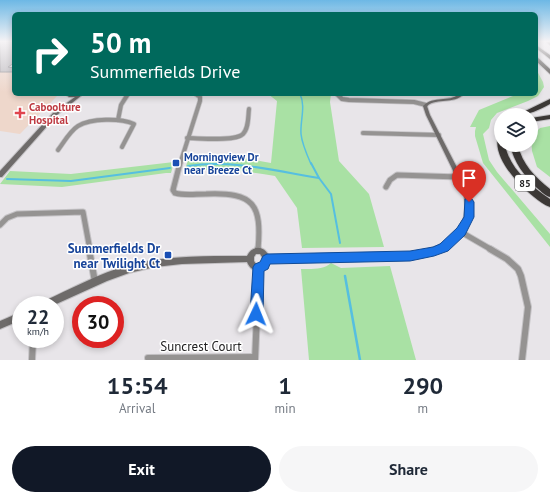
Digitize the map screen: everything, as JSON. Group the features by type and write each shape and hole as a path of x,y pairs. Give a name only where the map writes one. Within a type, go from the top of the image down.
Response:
{"highway":[{"path":"538,60 550,72"},
{"path":"538,108 550,101"},
{"path":"538,119 550,117"},
{"name":"85","path":"504,152 512,169 526,185 550,204"},
{"path":"516,152 525,170 550,194"}],"street":[{"path":"66,105 68,96"},
{"path":"0,175 55,114 79,96"},
{"path":"118,120 122,104 127,96"},
{"path":"198,96 200,97 200,101 187,138 173,190 175,193 182,195 232,194 246,198 252,202 258,214 258,251"},
{"path":"339,96 349,100 414,102 426,105 435,101 457,99 460,96"},
{"path":"267,259 422,254 444,247 461,232 469,217 466,191 428,115 426,105"},
{"path":"187,138 232,138 240,136 245,132 249,109"},
{"path":"58,150 81,124 118,120 134,124 122,147"},
{"path":"363,133 439,135"},
{"path":"386,187 390,180 397,175 459,177"},
{"path":"0,225 7,218 17,214 82,212 95,282"},
{"path":"461,232 507,259 518,270 521,276 528,307 522,360"},
{"path":"258,251 265,255 267,259"},
{"path":"249,259 251,255 258,251"},
{"path":"249,259 253,266 259,267 264,266 267,259"},
{"path":"64,296 126,270 157,263 249,259"},
{"path":"255,359 259,267"},
{"path":"0,325 12,320"},
{"path":"32,360 33,348"},
{"name":"Suncrest Court","path":"148,358 255,359"}],"shaded area":[{"name":"Caboolture Hospital","path":"0,71 12,73 12,96 57,96 20,134 0,131"}],"green space":[{"path":"538,73 544,87 538,96"},
{"path":"271,96 331,96 330,102 339,161 369,194 384,247 302,248 297,208 275,176 241,171 207,170 184,172 188,160 237,157 271,163 277,101"},
{"path":"513,96 538,96 510,108 494,108 494,116 491,120 489,128 483,134 489,160 497,172 550,234 550,247 483,163 475,136 476,127 470,127 479,110"},
{"path":"550,126 550,177 537,167 532,152 538,152 538,130 540,128"},
{"path":"174,162 171,173 62,187 0,184 10,171 71,174"},
{"path":"331,263 341,268 390,266 416,360 309,360 301,269 321,268"}],"building":[{"path":"0,58 12,58 12,64 8,67 12,68 12,72 0,72"}],"waterway":[{"path":"301,96 303,103 301,129 302,138 311,164"},
{"path":"311,163 319,178"},
{"path":"188,166 204,164 237,165 270,169 319,178"},
{"path":"7,179 71,181 170,168"},
{"path":"319,178 331,194 340,243"},
{"path":"345,276 360,360"}],"place":[{"name":"Caboolture Hospital","path":"20,113"},
{"name":"Morningview Dr near Breeze Ct","path":"176,163"},
{"name":"Summerfields Dr near Twilight Ct","path":"168,255"}],"route":[{"path":"256,314 259,267 264,266 267,259 410,256 434,252 444,247 461,232 469,217 469,202"}]}
